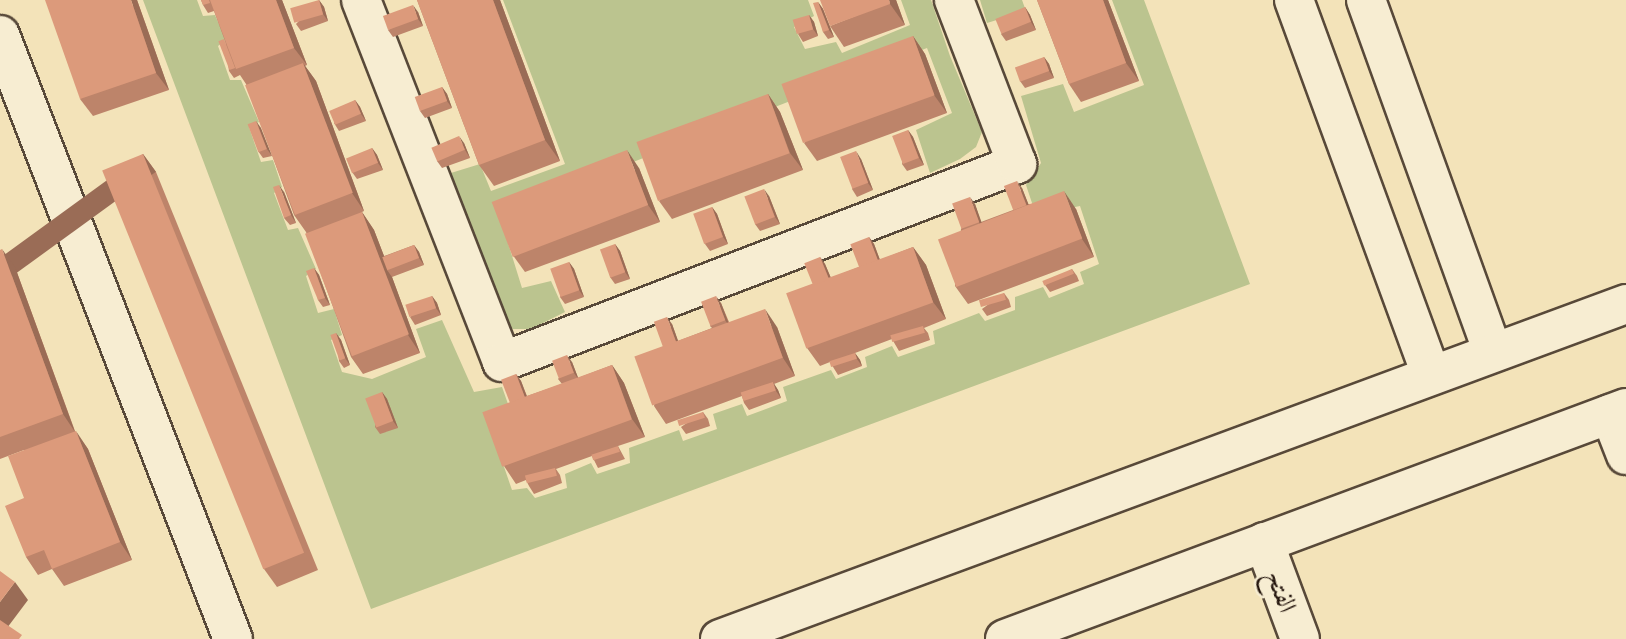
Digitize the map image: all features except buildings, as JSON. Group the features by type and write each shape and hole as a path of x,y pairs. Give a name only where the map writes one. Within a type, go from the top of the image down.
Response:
{"street":[{"path":"361,0 502,362 1017,164 954,0"},
{"path":"1294,0 1431,375"},
{"path":"1366,0 1493,352"},
{"path":"0,35 233,639"},
{"path":"720,639 1626,304"},
{"path":"1005,639 1618,411 1626,455"},
{"name":"الفتح","path":"1264,542 1300,639"}],"green space":[{"path":"143,0 197,0 203,16 215,15 226,40 218,46 230,80 241,80 259,122 249,127 261,162 273,160 282,187 274,193 288,230 298,228 316,269 306,276 318,313 334,309 342,335 331,340 342,372 372,379 426,357 416,329 442,320 474,392 502,387 513,418 491,429 512,490 527,488 535,498 567,488 565,474 591,463 597,474 630,463 629,448 679,430 683,441 717,429 713,414 742,404 747,416 787,401 783,387 831,370 836,379 867,367 865,357 892,346 898,357 935,344 933,331 979,313 985,321 1015,310 1015,297 1043,287 1049,298 1084,284 1080,272 1099,264 1080,206 1036,215 1026,185 1041,163 1021,96 1063,84 1074,112 1144,85 1112,0 1144,0 1250,284 371,609"},
{"path":"503,0 808,0 814,16 794,27 805,49 836,42 842,53 910,25 901,0 931,0 950,56 982,132 976,147 960,159 930,173 916,130 952,113 927,48 499,214 522,288 551,281 565,312 531,329 513,329 494,317 438,177 480,164 491,191 565,164"},
{"path":"980,0 1022,0 1026,11 987,23"}]}
